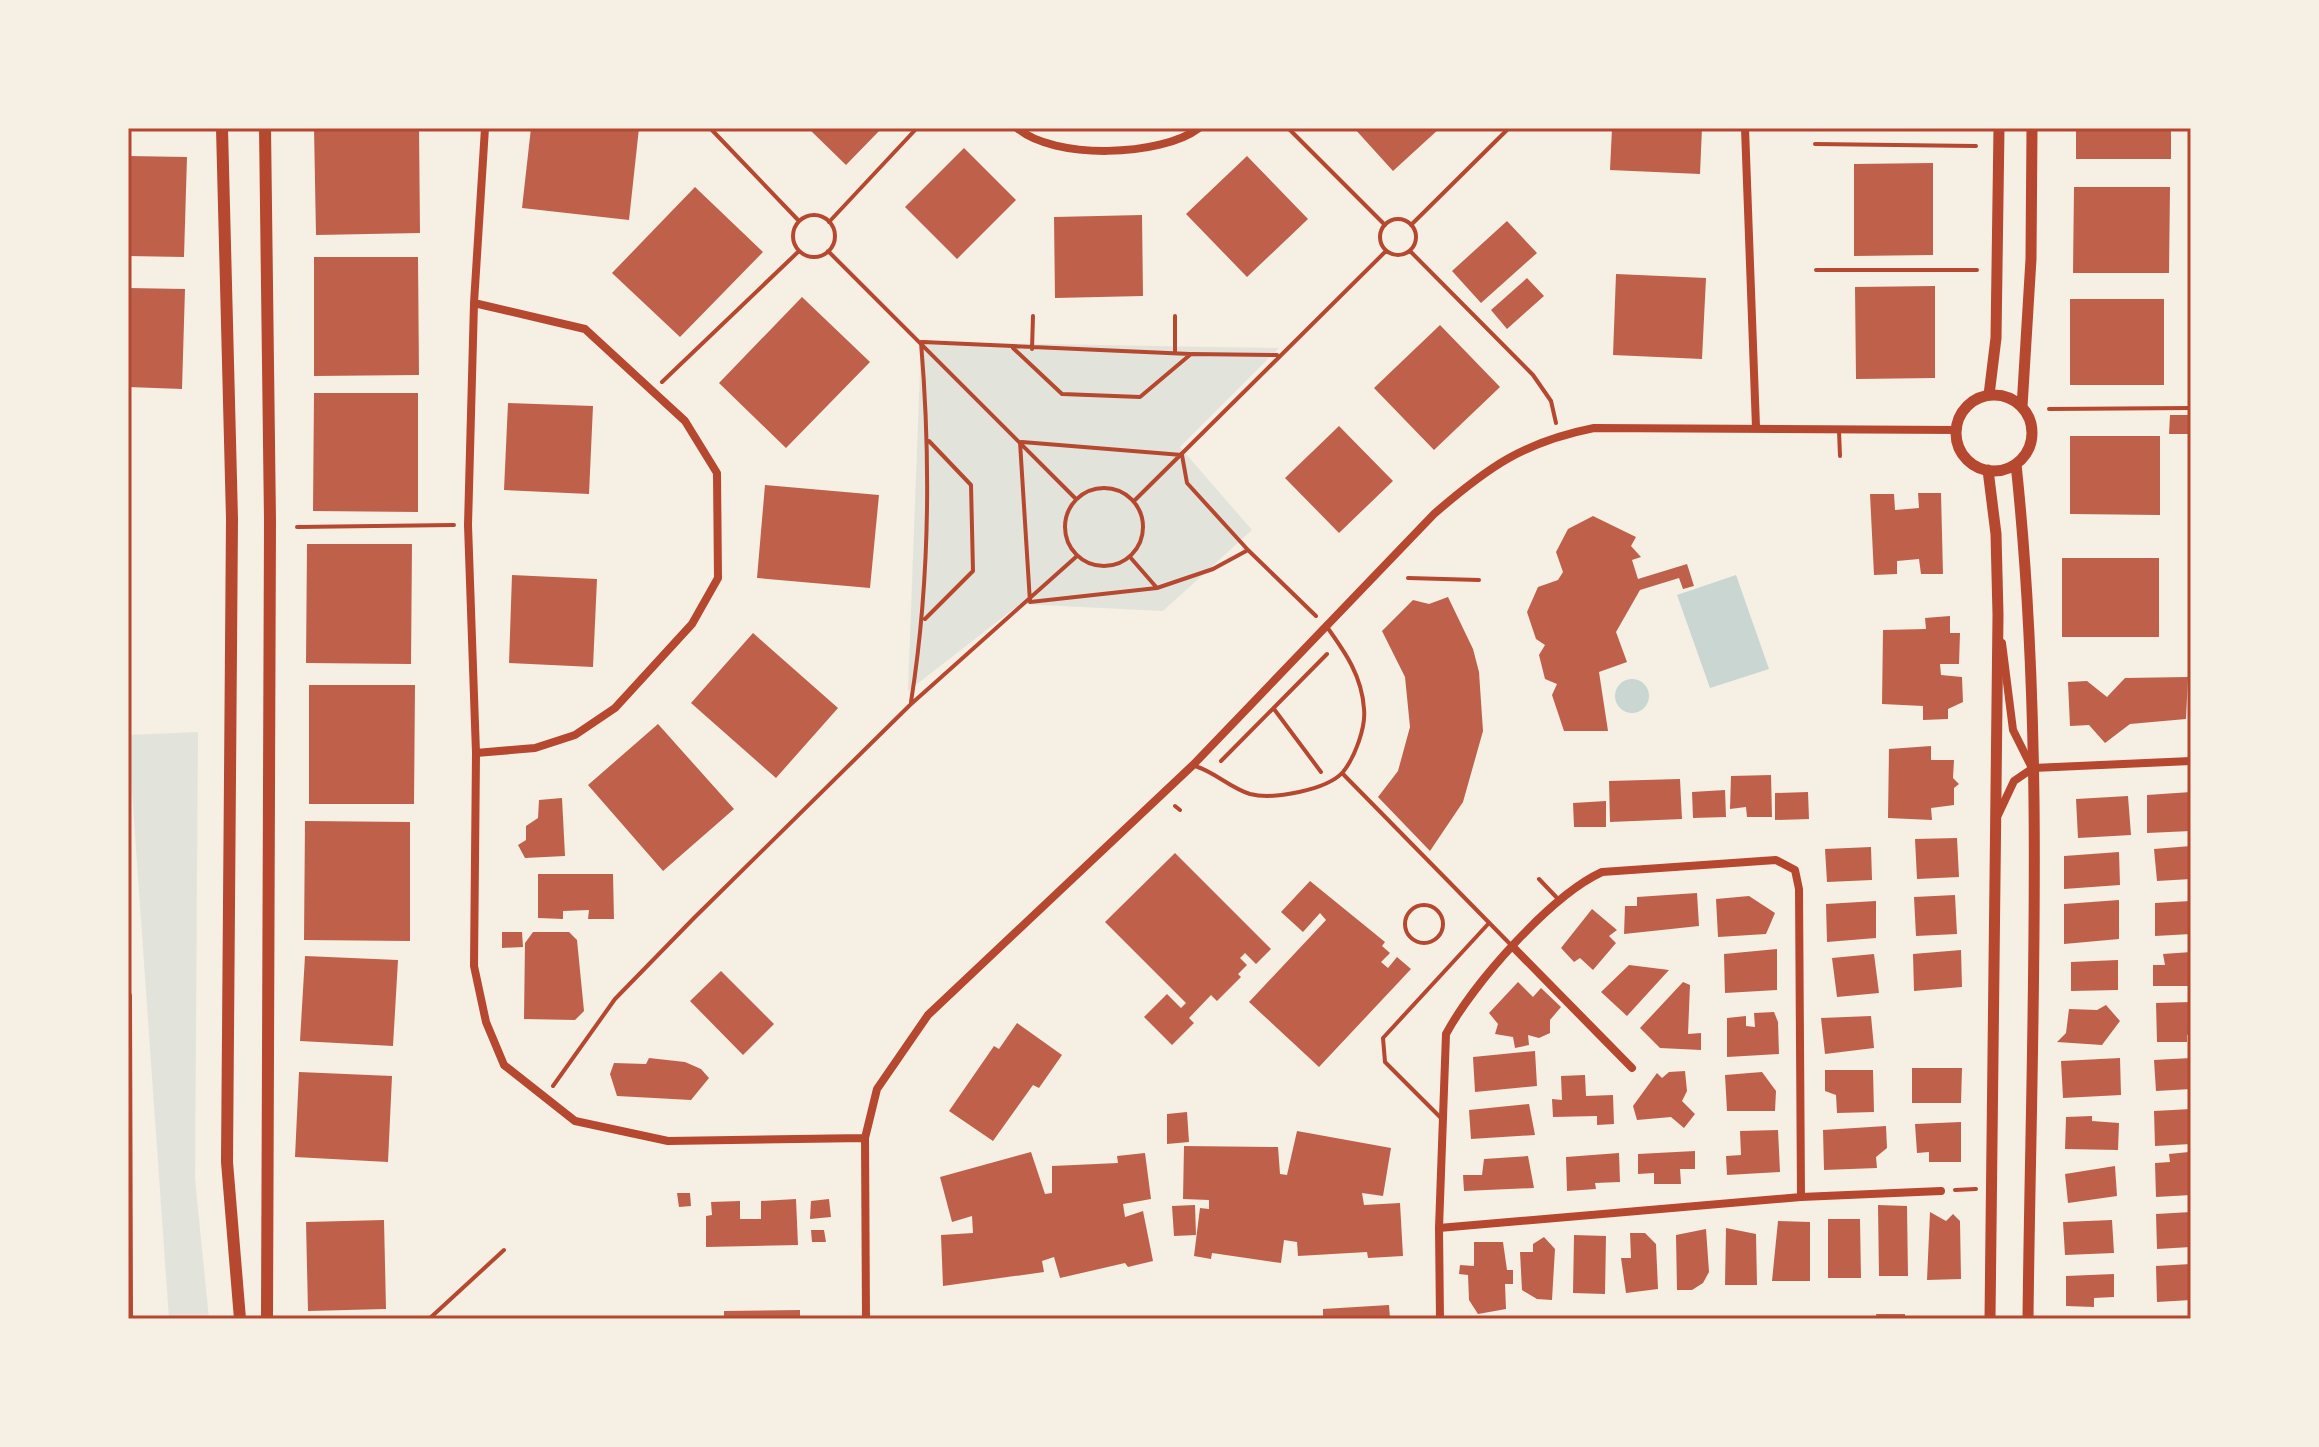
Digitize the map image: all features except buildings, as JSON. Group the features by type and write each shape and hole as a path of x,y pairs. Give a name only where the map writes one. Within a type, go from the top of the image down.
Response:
{"main road":[{"path":"222,128 232,519 227,1162 240,1319"},
{"path":"265,128 270,521 267,1319"}],"street":[{"path":"485,128 474,303 468,525 476,753 474,966 486,1022 504,1065 575,1121 668,1141 865,1138"},
{"path":"1017,128 1025,135 1065,148 1098,149 1163,146 1183,140 1199,128"},
{"path":"1745,128 1756,427"},
{"path":"1989,395 1996,338 1999,128"},
{"path":"2022,407 2031,259 2032,128"},
{"path":"474,303 585,329 685,421 717,473 718,578 692,624 615,708 575,735 535,748 476,753"},
{"path":"2016,464 1988,470 1968,461 1961,452 1956,430 1966,407 1989,395 2001,395 2022,407 2029,418 2032,440 2016,464 2024,534 2033,768 2028,1319"},
{"path":"866,1319 865,1138 877,1089 928,1015 1193,765 1434,514 1471,482 1513,454 1558,435 1594,428 1956,430"},
{"path":"1988,470 1996,534 1998,615 1990,1319"},
{"path":"1998,615 2013,730 2033,768"},
{"path":"1995,823 2014,781 2033,768 2191,761"},
{"path":"1440,1319 1439,1228 1446,1034 1461,1006 1559,900 1577,884 1602,872 1776,860 1795,870 1799,889 1801,1197"},
{"path":"1514,948 1632,1068"},
{"path":"128,996 129,1319"},
{"path":"1439,1228 1801,1197 1941,1191"}],"lane":[{"path":"1839,429 1840,456"},
{"path":"1193,765 1212,771 1249,794 1278,796 1327,781 1342,773 1356,747 1365,712 1358,674 1326,626"},
{"path":"1342,773 1514,948"},
{"path":"1539,879 1559,900"},
{"path":"1430,906 1441,914 1441,933 1433,941 1421,943 1410,937 1405,926 1412,909 1430,906"},
{"path":"1443,1119 1385,1062 1383,1038 1489,923"}],"path":[{"path":"710,128 799,221"},
{"path":"829,222 917,128"},
{"path":"1288,128 1385,225"},
{"path":"1411,225 1509,128"},
{"path":"1815,144 1976,146"},
{"path":"814,215 829,222 835,237 828,251 810,257 799,251 793,237 799,221 814,215"},
{"path":"1396,220 1411,225 1416,236 1410,251 1397,256 1386,251 1380,240 1385,225 1396,220"},
{"path":"654,390 799,251"},
{"path":"828,251 1076,499"},
{"path":"1134,501 1386,251"},
{"path":"1410,251 1533,375 1551,401 1558,435"},
{"path":"1816,270 1977,270"},
{"path":"1032,349 1033,316"},
{"path":"1175,316 1175,353"},
{"path":"921,342 1032,349 1280,355"},
{"path":"910,705 924,621 929,441 921,342"},
{"path":"1013,348 1062,394 1140,397 1191,354"},
{"path":"2049,409 2191,408"},
{"path":"924,621 973,571 971,485 929,441"},
{"path":"1020,442 1182,455"},
{"path":"1020,442 1030,602"},
{"path":"1182,455 1187,483 1248,550 1326,626"},
{"path":"1105,488 1117,490 1134,501 1144,528 1142,541 1130,557 1111,566 1097,566 1077,556 1067,541 1065,528 1067,515 1076,499 1092,490 1105,488"},
{"path":"297,527 468,525"},
{"path":"1030,602 1157,588 1213,569 1248,550"},
{"path":"544,1098 615,999 910,705 1030,602 1077,556"},
{"path":"1130,557 1157,588"},
{"path":"1408,578 1479,580"},
{"path":"1221,761 1327,654"},
{"path":"1274,709 1327,781"},
{"path":"1941,1191 1976,1189"},
{"path":"429,1319 504,1250"}],"shaded area":[{"path":"921,342 1279,348 1180,447 1252,530 1163,611 1020,604 908,691"},
{"path":"1736,575 1769,669 1710,688 1677,595"},
{"path":"1632,679 1644,684 1649,696 1644,708 1632,713 1620,708 1615,696 1620,684"},
{"path":"198,732 195,1179 209,1319 169,1319 128,735"}]}
